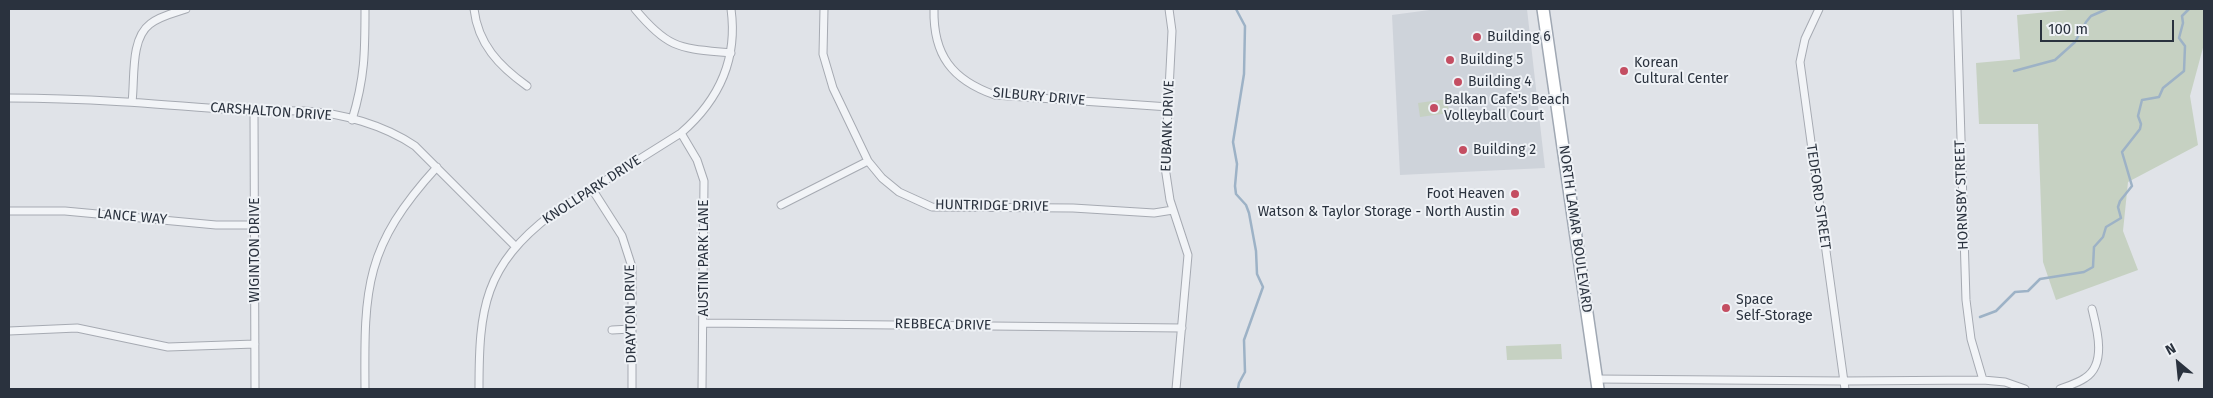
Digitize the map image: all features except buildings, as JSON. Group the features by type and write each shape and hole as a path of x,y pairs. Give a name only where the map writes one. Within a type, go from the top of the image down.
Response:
{"main road":[{"name":"NORTH LAMAR BOULEVARD","path":"1543,9 1597,384"}],"street":[{"path":"132,102 140,36 148,25 159,18 186,9"},
{"path":"352,120 363,85 365,9"},
{"path":"474,9 477,27 487,49 496,61 527,86"},
{"path":"635,9 652,30 662,38 677,45 731,53"},
{"name":"KNOLLPARK DRIVE","path":"479,389 480,340 488,296 495,277 515,246 552,214 681,133 700,116 713,100 722,83 731,53 733,23 731,9"},
{"name":"HUNTRIDGE DRIVE","path":"824,9 822,40 826,69 833,88 868,161 882,178 899,192 932,206 1064,208 1154,213 1173,210"},
{"name":"SILBURY DRIVE","path":"934,9 936,38 948,66 968,84 982,90 995,95 1169,107"},
{"name":"EUBANK DRIVE","path":"1169,9 1172,31 1165,167 1167,187 1173,210 1188,255 1176,389"},
{"name":"TEDFORD STREET","path":"1819,9 1803,44 1800,62 1844,385"},
{"name":"HORNSBY STREET","path":"1957,9 1966,300 1971,339 1983,380"},
{"name":"CARSHALTON DRIVE","path":"9,98 132,102 254,112 304,111 352,120 401,137 437,167 515,246"},
{"name":"WIGINTON DRIVE","path":"254,112 255,389"},
{"name":"AUSTIN PARK LANE","path":"681,133 697,160 704,180 702,389"},
{"path":"781,204 868,161"},
{"path":"365,389 366,308 371,273 377,256 402,208 437,167"},
{"name":"DRAYTON DRIVE","path":"592,189 622,236 632,267 632,389"},
{"name":"LANCE WAY","path":"9,211 65,211 216,225 255,225"},
{"path":"2060,389 2086,378 2097,362 2099,347 2092,308"},
{"name":"REBBECA DRIVE","path":"704,323 1182,328"},
{"path":"9,331 77,328 168,347 255,344"},
{"path":"612,330 631,329"},
{"path":"1597,384 1844,385 1983,380 2005,382 2024,389"}],"shaded area":[{"path":"1437,9 1527,9 1545,168 1400,175 1392,15"}],"green space":[{"path":"2078,9 2204,9 2204,44 2190,96 2198,145 2128,182 2123,231 2138,270 2056,300 2043,262 2038,124 1979,124 1976,63 2020,59 2017,15"},
{"name":"Balkan Cafe's Beach Volleyball Court","path":"1447,99 1449,113 1420,117 1418,103"},
{"path":"1561,344 1562,359 1507,360 1506,346"}],"waterway":[{"path":"1236,9 1245,26 1244,74 1233,142 1237,164 1235,186 1236,194 1246,205 1249,213 1256,251 1257,274 1263,287 1244,340 1245,372 1238,389"},
{"path":"2014,71 2055,60 2075,42 2091,16 2107,9"},
{"path":"1980,317 1996,311 2015,292 2028,291 2040,279 2084,272 2093,267 2094,247 2103,237 2106,227 2121,218 2118,207 2120,201 2132,186 2122,152 2140,129 2141,124 2138,116 2142,100 2159,97 2163,88 2184,71 2185,46 2179,38 2183,23 2182,16 2189,9"}],"place":[{"name":"Building 6","path":"1477,37"},
{"name":"Building 5","path":"1450,60"},
{"name":"Korean Cultural Center","path":"1624,71"},
{"name":"Building 4","path":"1458,82"},
{"name":"Balkan Cafe's Beach Volleyball Court","path":"1434,108"},
{"name":"Building 2","path":"1463,150"},
{"name":"Foot Heaven","path":"1515,194"},
{"name":"Watson & Taylor Storage - North Austin","path":"1515,212"},
{"name":"Space Self-Storage","path":"1726,308"}]}
